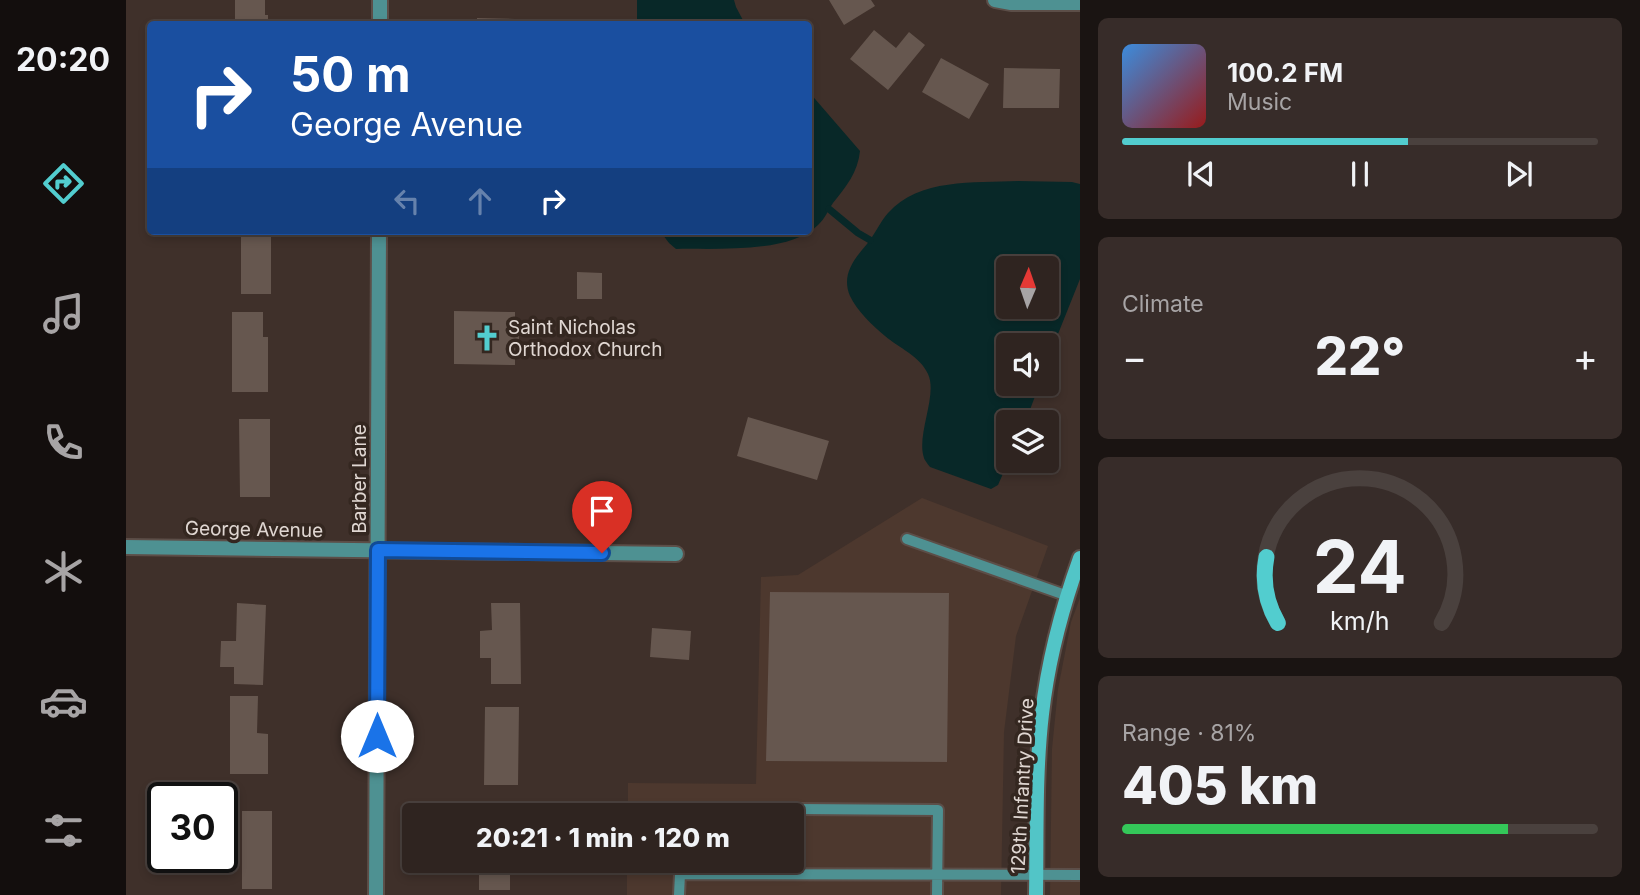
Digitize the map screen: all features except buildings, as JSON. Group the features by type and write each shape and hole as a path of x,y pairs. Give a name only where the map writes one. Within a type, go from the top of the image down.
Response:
{"street":[{"path":"380,0 380,21"},
{"path":"995,0 1011,3 1080,3"},
{"name":"Barber Lane","path":"376,895 379,235"},
{"name":"George Avenue","path":"126,547 676,554"},
{"name":"129th Infantry Drive","path":"1036,895 1037,785 1042,712 1054,645 1080,558"}],"lane":[{"path":"907,538 1068,596"},
{"path":"804,809 938,810 937,895"},
{"path":"679,895 680,874 1080,875"}],"shaded area":[{"path":"922,498 1048,546 1016,636 1004,732 1001,895 627,895 627,873 804,873 804,803 628,803 628,783 756,784 761,577 798,575"},
{"path":"1080,598 1080,895 1050,895 1052,749 1058,689 1071,622"}],"water":[{"path":"637,0 734,0 743,21 637,21"},
{"path":"812,95 860,151 851,179 820,223 812,229"},
{"path":"1018,181 1080,184 1080,279 1058,333 996,333 996,396 1035,396 1030,410 996,410 996,473 1003,473 998,485 991,489 930,467 922,449 930,393 928,374 915,357 885,336 861,312 850,296 847,281 854,262 888,213 901,202 931,188 966,183"},
{"path":"663,235 803,235 771,245 731,249 676,249"}],"waterway":[{"path":"829,209 870,240"}],"place":[{"name":"Saint Nicholas Orthodox Church","path":"487,338"}],"route":[{"path":"377,736 378,550 602,553"}]}
